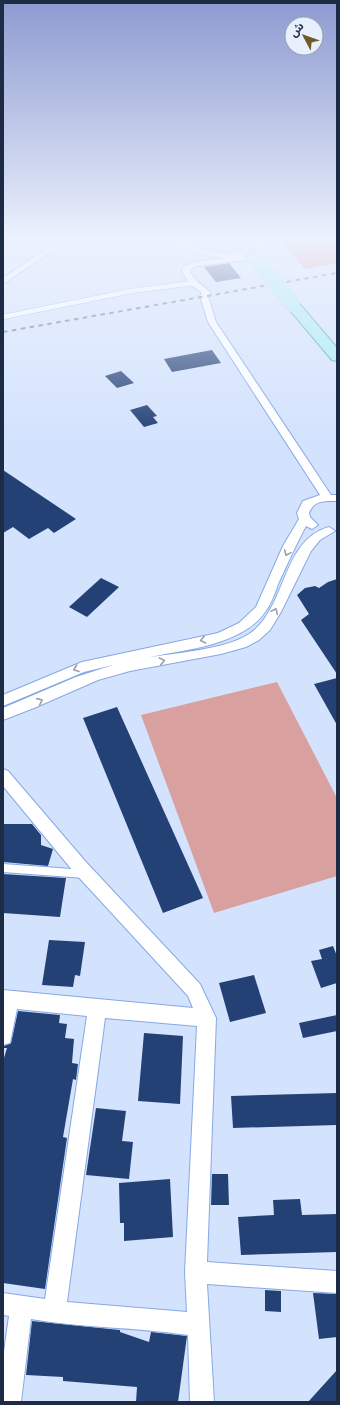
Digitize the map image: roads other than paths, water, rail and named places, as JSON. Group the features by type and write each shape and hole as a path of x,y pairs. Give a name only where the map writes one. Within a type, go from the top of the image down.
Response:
{"main road":[{"path":"293,305 337,357"}],"street":[{"path":"207,305 212,322 332,498 312,500 307,504 303,513 305,519 314,527 333,531"},
{"path":"3,701 23,695 65,673 87,665 220,637 236,632 254,618 261,609 289,546 305,519"},
{"path":"3,714 22,709 78,682 106,672 227,648 254,637 265,630 306,548 320,533 333,531"},
{"path":"3,775 86,874 194,990 207,1018 196,1272 202,1402"},
{"path":"3,1036 6,999 97,1006 207,1018"},
{"path":"54,1312 97,1006"},
{"path":"196,1272 337,1282"},
{"path":"9,1402 12,1306 54,1312 165,1320 198,1325"}],"lane":[{"path":"3,317 63,305"},
{"path":"3,868 86,874"}],"railway":[{"path":"3,332 158,305"}]}
